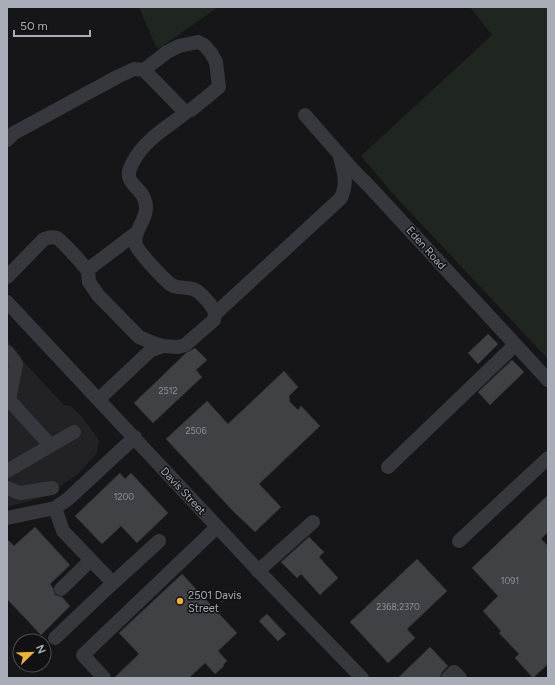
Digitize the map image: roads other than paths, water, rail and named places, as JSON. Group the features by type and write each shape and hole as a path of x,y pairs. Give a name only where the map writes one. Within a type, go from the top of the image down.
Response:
{"street":[{"path":"88,271 136,233 143,221 146,209 143,195 130,179 129,170 140,151 146,143 218,87 216,62 204,45 198,42 179,46 167,52 144,70"},
{"path":"7,140 14,133 134,69 144,70 184,111 188,111"},
{"name":"Eden Road","path":"305,115 340,155 548,380"},
{"path":"215,314 341,198 345,190 346,180 340,155"},
{"path":"7,277 44,239 49,237 57,238 83,264 88,271 89,282 98,295 140,337 163,346 178,347 185,345 214,320 215,314 212,307 196,290 177,287 170,284 137,249 135,244 136,233"},
{"name":"Davis Street","path":"7,302 135,437 258,571 362,678"},
{"path":"388,467 515,345"},
{"path":"99,399 151,350 163,346"},
{"path":"7,352 16,364 8,401 50,445"},
{"path":"7,471 74,432"},
{"path":"7,518 55,508 68,499 135,437"},
{"path":"459,541 548,458"},
{"path":"7,488 20,493 52,488"},
{"path":"55,508 63,531 114,583"},
{"path":"258,571 312,522"},
{"path":"104,678 83,654 217,527"},
{"path":"55,638 159,541"},
{"path":"61,589 91,560"},
{"path":"448,678 454,672 460,678"}],"place":[{"name":"2501 Davis Street","path":"180,601"}]}
